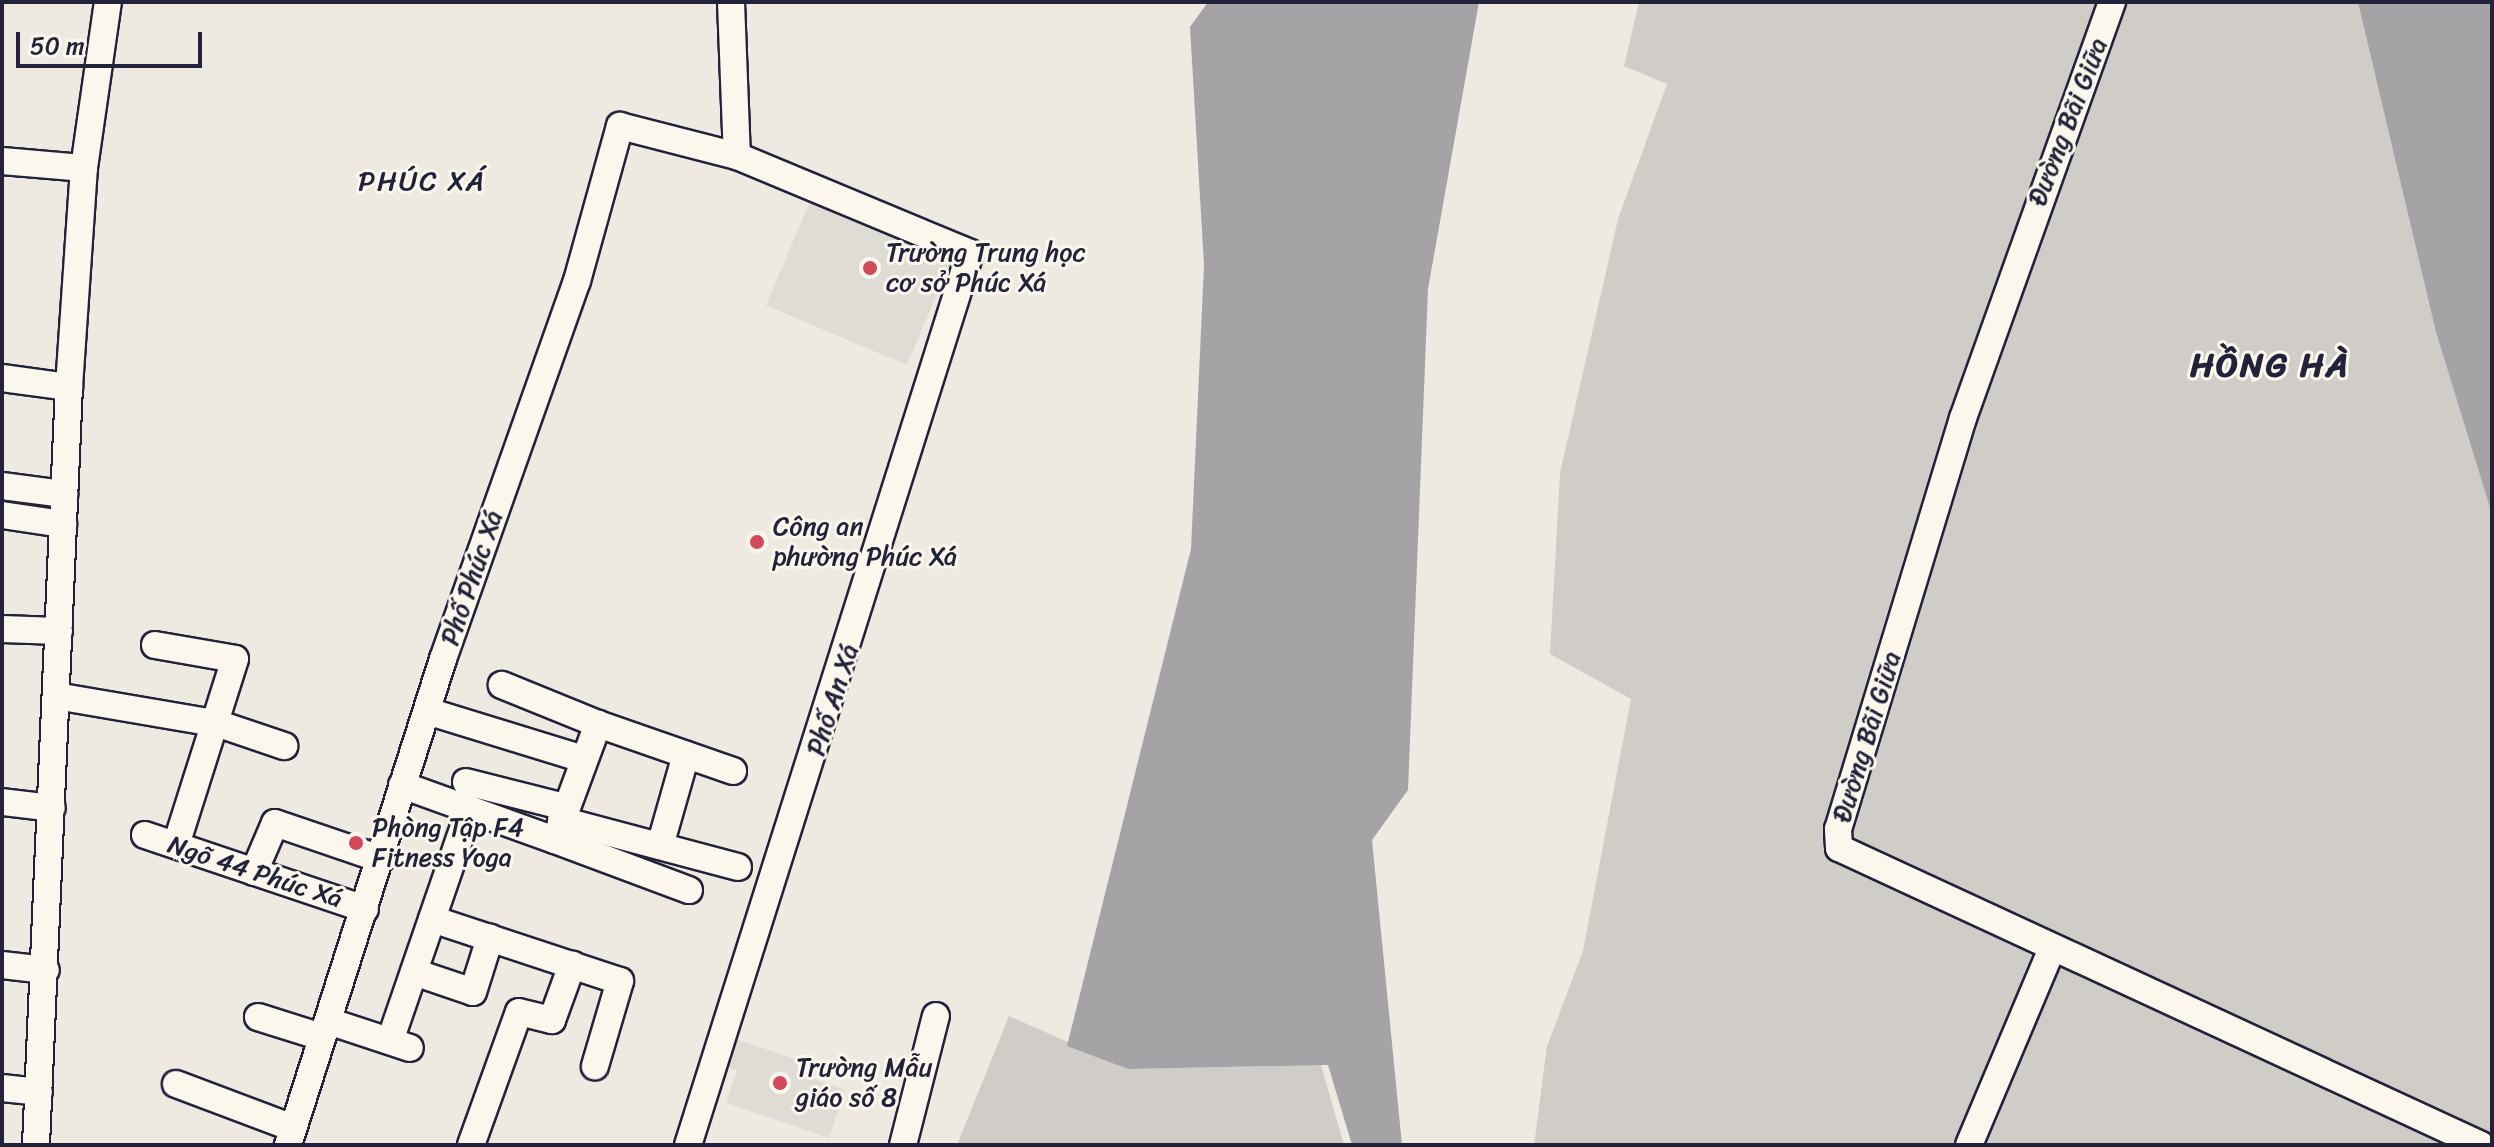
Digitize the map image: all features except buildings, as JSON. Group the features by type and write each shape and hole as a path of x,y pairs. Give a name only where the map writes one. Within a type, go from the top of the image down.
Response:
{"street":[{"path":"36,1145 69,387 84,168 108,2"},
{"path":"731,2 737,156"},
{"name":"Đường Bãi Giữa","path":"2112,2 1963,418 1838,829 1839,848 1852,857 2051,951 2481,1145"},
{"name":"Phố Phúc Xá","path":"291,1137 402,785 577,281 620,126 737,156"},
{"name":"Phố An Xá","path":"688,1145 970,253 737,156"},
{"path":"2,161 84,168"},
{"path":"2,378 69,387"},
{"path":"2,486 64,494"},
{"path":"2,515 63,524"},
{"path":"2,629 59,631"},
{"path":"155,645 235,659 219,724 176,845"},
{"path":"502,685 598,724 733,771"},
{"path":"56,696 219,724 284,746"},
{"path":"427,711 580,758"},
{"path":"560,822 580,758 598,724"},
{"path":"660,846 686,755"},
{"path":"466,782 560,822 689,890"},
{"path":"402,785 470,809 560,822 738,867"},
{"path":"2,802 52,808"},
{"path":"258,1017 400,1045 414,972 470,809"},
{"path":"254,872 275,823 381,859"},
{"name":"Ngõ 44 Phúc Xá","path":"145,835 365,909"},
{"path":"432,919 620,981 595,1066"},
{"path":"414,972 473,992 490,938"},
{"path":"1969,1145 2051,951"},
{"path":"2,965 46,970"},
{"path":"471,1145 519,1012 552,1020 572,965"},
{"path":"903,1145 936,1016"},
{"path":"176,1084 291,1137"},
{"path":"2,1088 39,1092"}],"shaded area":[{"path":"1208,2 1479,2 1428,289 1408,790 1372,840 1402,1145 1352,1145 1328,1065 1128,1069 1067,1046 1191,549 1204,265 1190,27"},
{"path":"1639,2 2492,2 2492,1145 1534,1145 1547,1046 1583,951 1631,699 1550,654 1560,473 1618,219 1667,84 1624,66"},
{"path":"2358,2 2492,2 2492,514 2436,332"},
{"name":"Trường Trung học cơ sở Phúc Xá","path":"814,192 955,252 907,365 766,305"},
{"path":"1009,1016 1128,1069 1321,1065 1344,1145 957,1145"},
{"name":"Trường Mẫu giáo số 8","path":"727,1036 813,1065 809,1077 845,1090 829,1138 726,1103 737,1070 718,1063"}],"place":[{"name":"Trường Trung học cơ sở Phúc Xá","path":"870,268"},
{"name":"Công an phường Phúc Xá","path":"757,542"},
{"name":"Phòng Tập F4 Fitness Yoga","path":"356,843"},
{"name":"Trường Mẫu giáo số 8","path":"780,1083"}],"district":[{"name":"PHÚC XÁ","path":"422,181"},
{"name":"HỒNG HÀ","path":"2270,366"}]}
